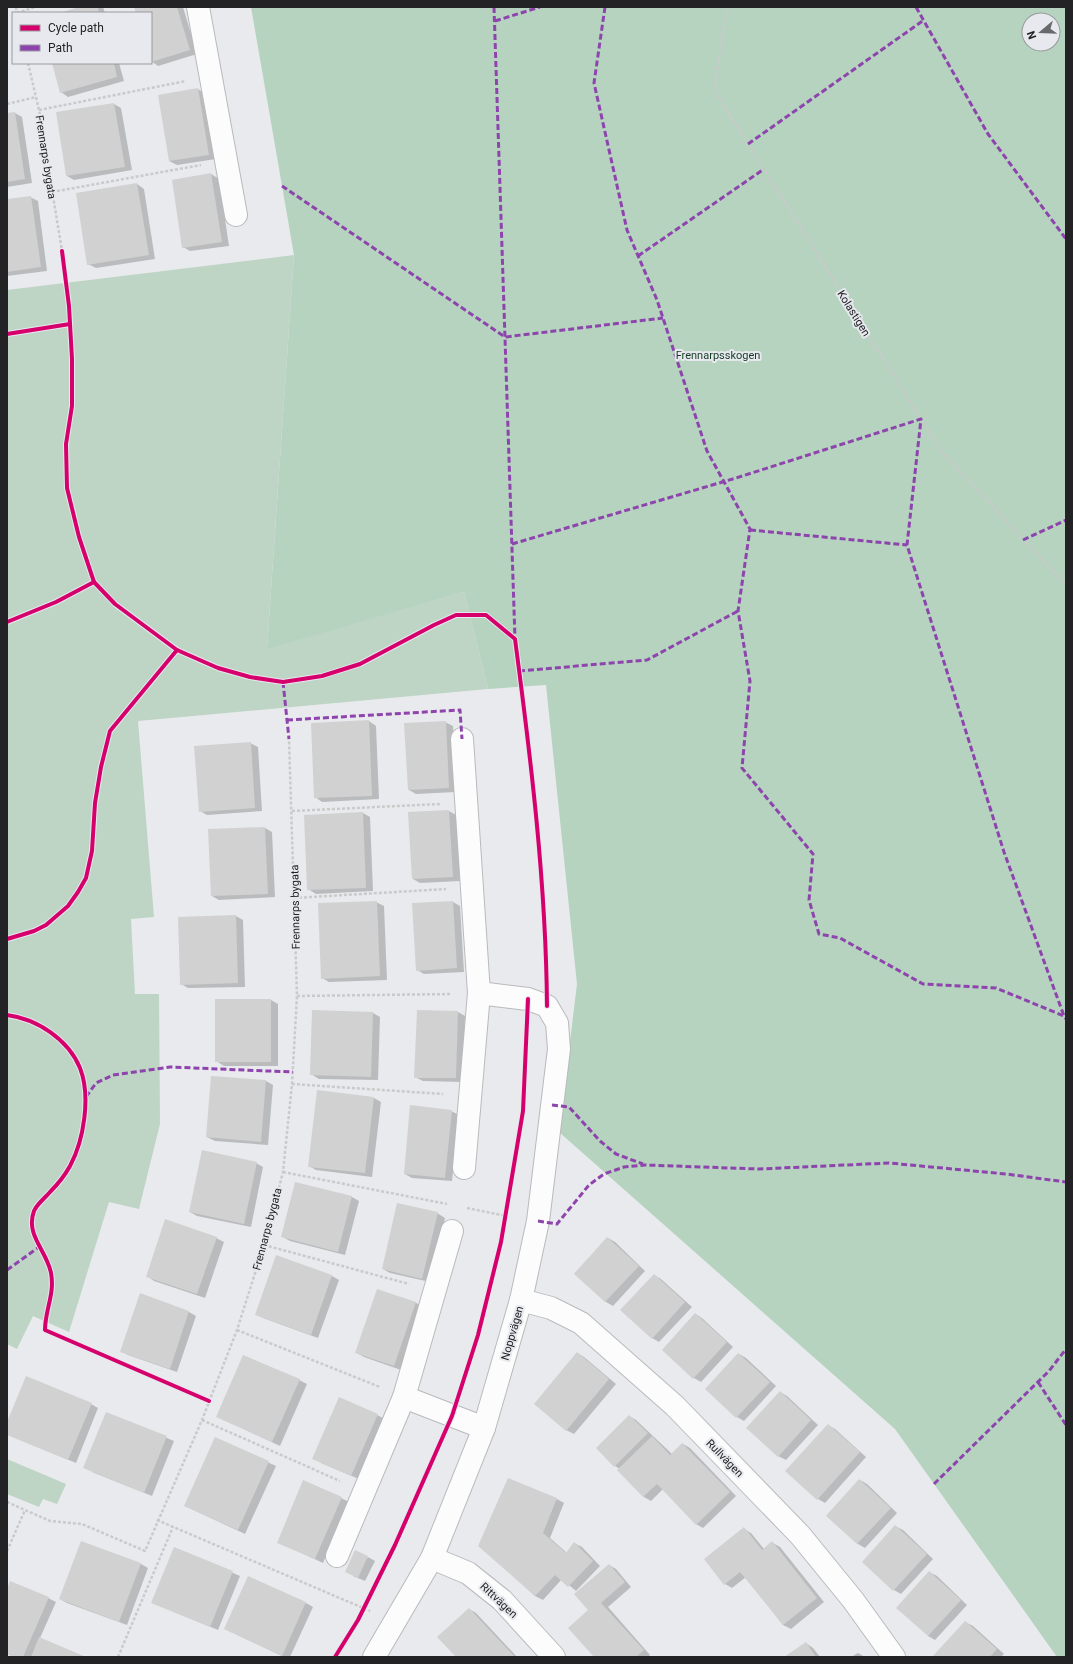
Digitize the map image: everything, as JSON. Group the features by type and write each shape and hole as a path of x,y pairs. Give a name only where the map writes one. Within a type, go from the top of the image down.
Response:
{"street":[{"path":"198,7 236,215"},
{"path":"462,739 479,993 464,1168"},
{"name":"Noppvägen","path":"374,1657 432,1558 484,1428 521,1300 538,1222 559,1049 557,1023 547,1006 528,999 479,993"},
{"path":"337,1556 404,1397 452,1231"},
{"name":"Rullvägen","path":"521,1300 551,1308 581,1323 675,1406 800,1535 853,1600 894,1657"},
{"path":"404,1397 484,1428"},
{"name":"Rittvägen","path":"432,1558 468,1573 502,1600 554,1657"}],"path":[{"path":"20,12 35,7"},
{"path":"39,110 211,76"},
{"path":"7,104 36,97"},
{"path":"52,192 226,161"},
{"path":"292,811 466,803"},
{"path":"294,898 472,887"},
{"path":"297,996 479,993"},
{"path":"292,1084 470,1096"},
{"path":"283,1172 452,1205"},
{"path":"460,1207 506,1216"},
{"path":"264,1245 435,1291"},
{"path":"237,1330 404,1397"},
{"path":"202,1420 365,1492"},
{"path":"7,1551 25,1510"},
{"path":"157,1520 394,1622"},
{"path":"118,1657 173,1526"}],"green space":[{"name":"Frennarpsskogen","path":"251,7 1066,7 1066,1657 1057,1657 895,1429 559,1132 577,984 546,685 488,689 464,592 267,649 294,255"},
{"path":"294,255 267,648 464,592 488,689 138,721 154,917 131,919 135,994 159,994 160,1124 139,1209 109,1202 69,1332 33,1316 17,1349 7,1344 7,290"},
{"path":"7,1459 66,1484 57,1504 43,1499 39,1507 7,1494"}],"building":[{"path":"79,7 98,7 99,12 62,12"},
{"path":"134,7 177,7 190,50 152,62 152,12 136,12"},
{"path":"52,64 114,64 117,77 60,93"},
{"path":"198,88 209,155 169,161 158,95"},
{"path":"114,103 125,167 66,176 56,112"},
{"path":"15,112 25,179 7,182 7,113"},
{"path":"211,173 222,242 182,248 172,180"},
{"path":"137,183 149,255 87,265 76,193"},
{"path":"31,196 41,267 7,272 7,199"},
{"path":"369,720 372,796 314,798 311,723"},
{"path":"446,721 449,788 408,790 404,723"},
{"path":"251,742 255,808 199,812 194,746"},
{"path":"449,810 453,877 412,879 408,812"},
{"path":"363,812 366,888 307,890 304,815"},
{"path":"265,827 268,894 211,896 208,829"},
{"path":"377,901 380,976 321,979 318,903"},
{"path":"453,901 457,968 416,971 412,903"},
{"path":"236,915 238,983 180,985 178,917"},
{"path":"215,999 271,999 271,1062 215,1062"},
{"path":"312,1010 373,1012 371,1077 310,1075"},
{"path":"417,1010 458,1011 456,1078 414,1078"},
{"path":"211,1076 266,1080 261,1142 206,1137"},
{"path":"317,1090 374,1097 365,1173 308,1167"},
{"path":"410,1105 452,1110 445,1178 404,1174"},
{"path":"202,1150 257,1162 244,1224 189,1212"},
{"path":"295,1182 352,1196 338,1252 281,1237"},
{"path":"397,1203 438,1212 422,1279 382,1269"},
{"path":"165,1219 217,1237 197,1294 146,1277"},
{"path":"607,1237 639,1266 605,1302 574,1274"},
{"path":"276,1255 332,1275 311,1335 255,1315"},
{"path":"654,1274 685,1302 652,1339 620,1310"},
{"path":"377,1289 416,1302 394,1366 355,1353"},
{"path":"140,1293 189,1311 170,1369 120,1352"},
{"path":"695,1313 727,1342 693,1379 662,1350"},
{"path":"577,1352 609,1379 566,1431 534,1404"},
{"path":"738,1353 770,1382 736,1418 705,1389"},
{"path":"243,1355 300,1379 272,1442 216,1417"},
{"path":"26,1376 92,1403 68,1460 7,1435 7,1422"},
{"path":"780,1391 811,1420 778,1457 746,1428"},
{"path":"339,1397 378,1414 351,1476 312,1459"},
{"path":"106,1412 167,1436 144,1493 83,1468"},
{"path":"629,1415 648,1433 614,1467 596,1448"},
{"path":"828,1424 860,1452 817,1500 785,1471"},
{"path":"652,1436 670,1455 682,1443 730,1492 696,1525 657,1484 643,1497 617,1470"},
{"path":"215,1437 269,1461 238,1530 184,1506"},
{"path":"508,1478 557,1498 543,1533 566,1553 574,1542 593,1561 568,1587 555,1575 535,1596 478,1546"},
{"path":"859,1479 891,1508 857,1544 826,1516"},
{"path":"303,1480 342,1497 315,1559 277,1543"},
{"path":"895,1525 927,1554 893,1591 862,1562"},
{"path":"744,1527 762,1550 772,1541 817,1598 783,1625 740,1572 724,1585 704,1559"},
{"path":"81,1541 141,1563 119,1622 59,1599"},
{"path":"174,1547 233,1571 210,1627 151,1603"},
{"path":"355,1550 368,1556 358,1578 345,1572"},
{"path":"609,1564 625,1582 601,1603 644,1650 636,1657 594,1657 568,1628 588,1610 574,1594"},
{"path":"929,1571 961,1600 928,1636 896,1608"},
{"path":"248,1576 306,1602 282,1656 224,1629"},
{"path":"10,1581 49,1597 23,1657 14,1657 7,1654 7,1589"},
{"path":"469,1608 514,1656 456,1657 437,1637"},
{"path":"965,1621 997,1649 990,1657 932,1657"},
{"path":"39,1637 86,1657 31,1657"},
{"path":"806,1642 816,1657 784,1657"}],"marked path":[{"path":"494,7 515,639"},
{"path":"495,21 540,7"},
{"path":"605,7 594,83 627,230 657,300 707,451 750,529 738,611 750,681 742,768 813,854 809,900 819,934 840,938 923,984 996,988 1064,1016 1066,1019"},
{"path":"916,7 988,134 1066,239"},
{"path":"748,144 924,20"},
{"path":"638,256 764,169"},
{"path":"282,186 505,337 663,318"},
{"path":"512,544 736,478 921,419 907,545 1004,852 1064,1016 1066,1015"},
{"path":"1023,540 1066,520"},
{"path":"750,530 907,545"},
{"path":"519,671 647,660 738,611"},
{"path":"283,682 289,739"},
{"path":"287,720 460,710 462,739"},
{"path":"86,1097 96,1083 113,1075 170,1067 293,1072"},
{"path":"552,1105 569,1107 600,1141 616,1154 643,1164"},
{"path":"538,1221 557,1224 589,1185 604,1174 624,1167 645,1165 759,1169 889,1163 1006,1174 1066,1182"},
{"path":"7,1270 39,1247"},
{"path":"934,1484 1049,1371 1066,1349"},
{"path":"1038,1382 1066,1425"}],"cycle path":[{"path":"62,251 69,306 72,359 72,406 66,444 67,488 79,537 94,582 115,604 177,650 218,668 250,677 283,682 322,676 360,664 456,615 486,615 515,639 537,822 544,914 547,1006"},
{"path":"7,334 70,324"},
{"path":"7,622 56,602 94,582"},
{"path":"7,939 34,931 46,925 68,906 78,892 86,878 92,851 95,803 101,767 110,731 177,650"},
{"path":"335,1657 358,1620 395,1545 452,1416 478,1335 501,1242 523,1111 528,999"},
{"path":"7,1015 18,1017 40,1026 60,1040 68,1048 80,1068 85,1091 82,1131 75,1155 63,1176 35,1208 32,1220 34,1235 49,1265 52,1281 45,1330 209,1401"}]}
